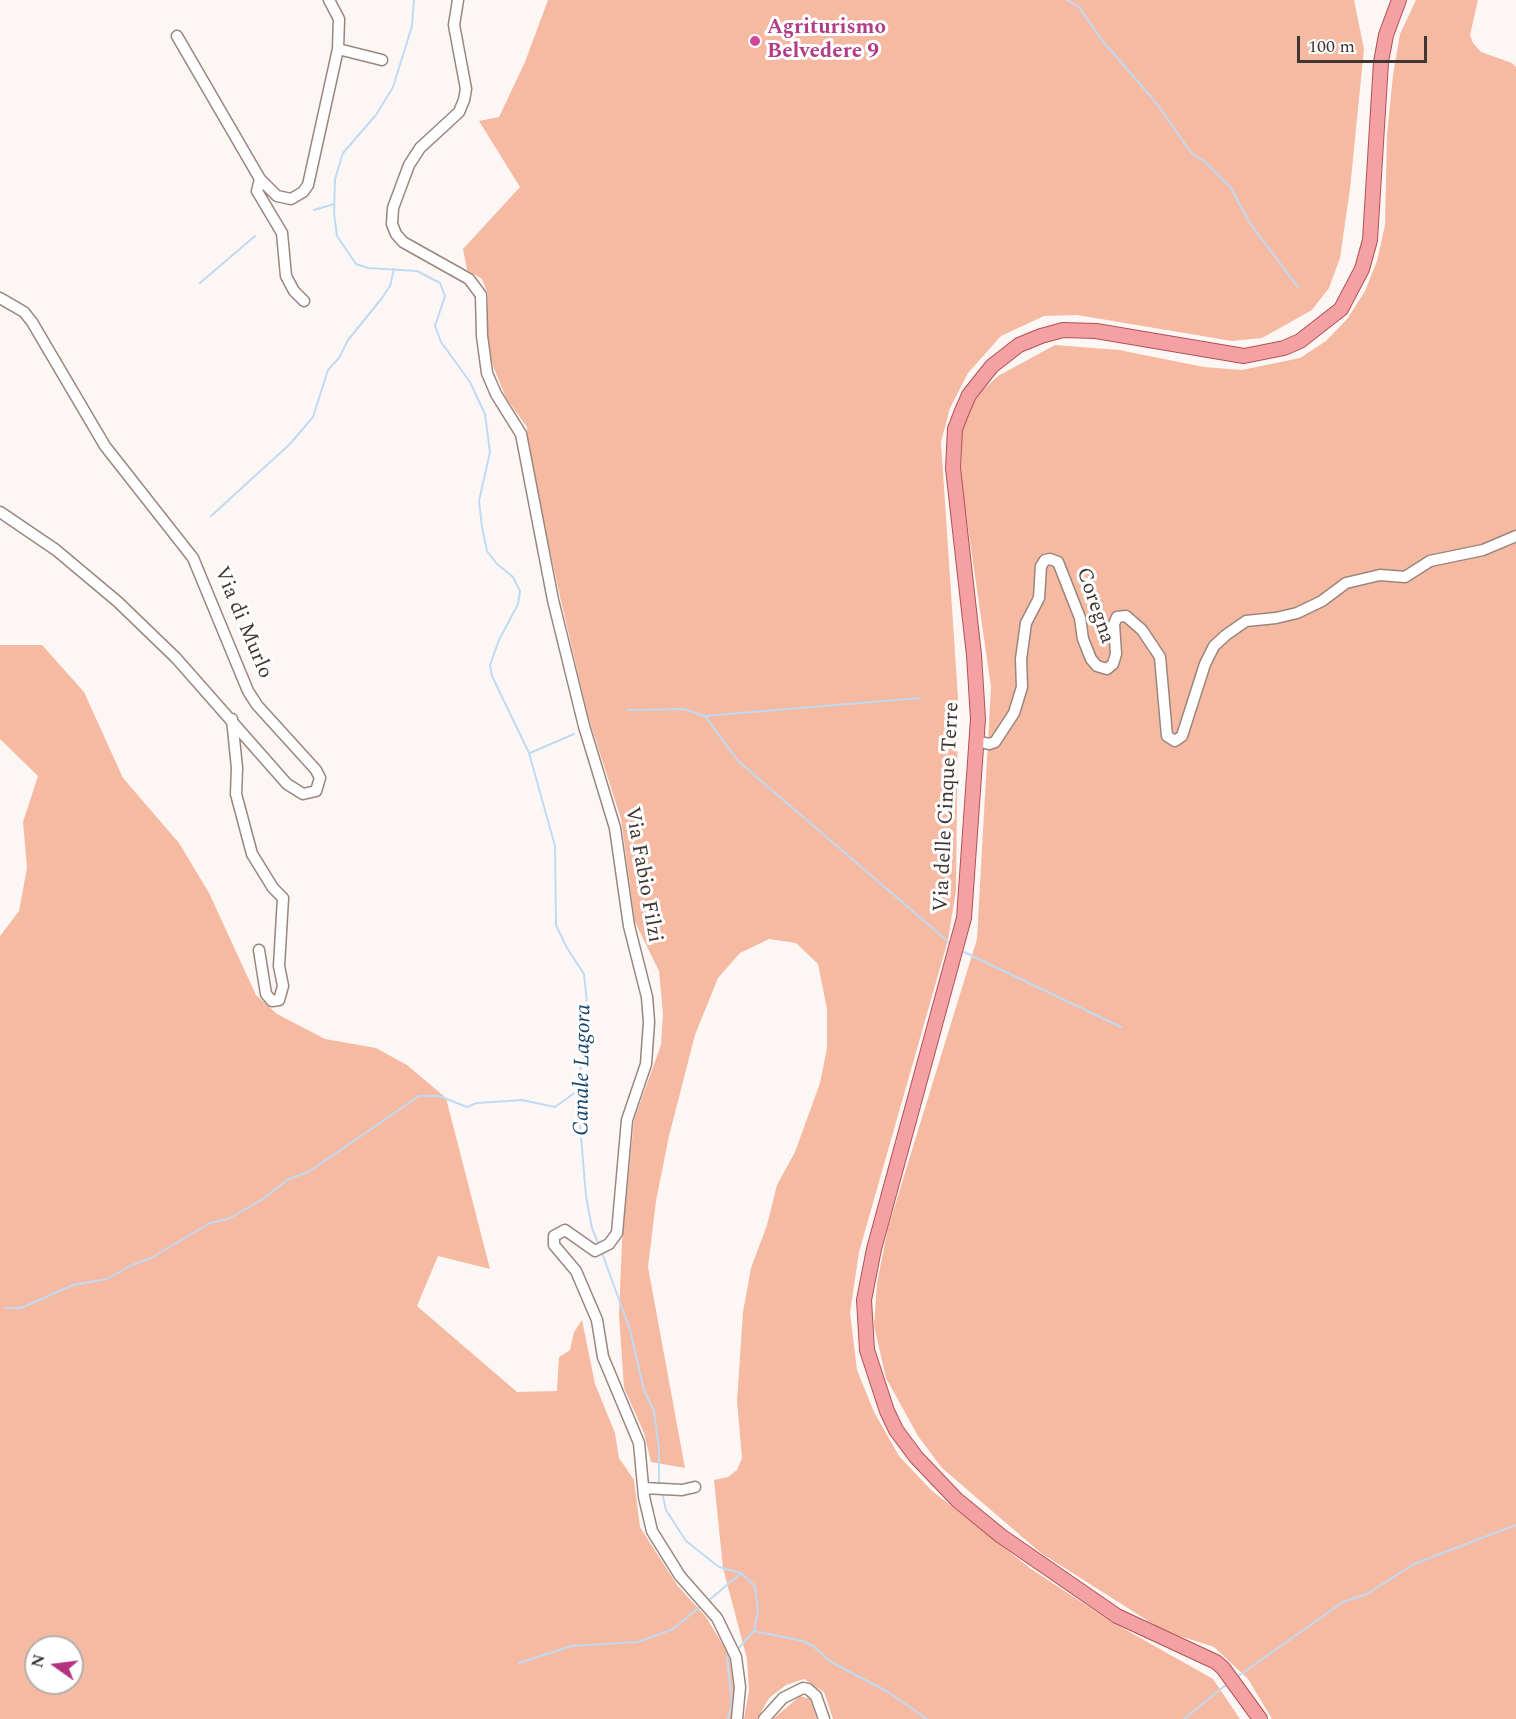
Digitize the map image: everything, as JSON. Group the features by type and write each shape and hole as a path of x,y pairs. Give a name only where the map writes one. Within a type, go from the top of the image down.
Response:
{"main road":[{"name":"Via delle Cinque Terre","path":"1260,1719 1223,1668 1216,1662 1117,1616 1001,1536 957,1500 916,1457 896,1430 875,1382 864,1326 867,1277 964,918 977,741 974,655 953,468 956,429 969,395 1005,354 1029,340 1063,330 1096,331 1244,356 1284,348 1300,341 1341,309 1362,269 1370,240 1381,62 1386,35 1399,0"}],"street":[{"path":"177,36 260,179 269,190 282,198 297,197 308,185 338,49 339,19 328,0"},
{"name":"Via Fabio Filzi","path":"458,0 454,25 466,89 464,100 459,112 420,148 409,165 393,208 392,224 396,234 403,242 469,279 481,295 482,336 487,373 496,394 521,434 553,600 585,726 615,828 629,926 647,997 649,1023 646,1064 627,1120 618,1220 614,1239 595,1251 567,1230 554,1236 554,1245 576,1271 597,1320 603,1357 639,1443 650,1489 649,1524 680,1576 717,1618 736,1657 740,1687 737,1719"},
{"path":"338,49 382,60"},
{"path":"260,179 257,191 282,233 286,276 294,291 304,301"},
{"name":"Via di Murlo","path":"0,298 24,312 32,322 105,446 193,558 248,691 257,705 316,770 320,778 316,791 308,795 293,790 176,658 118,602 56,550 0,512"},
{"name":"Coregna","path":"977,741 989,744 995,742 1014,713 1022,687 1021,659 1026,623 1039,598 1041,566 1045,560 1058,562 1080,618 1087,649 1097,666 1107,669 1113,664 1116,654 1114,624 1117,616 1126,616 1142,630 1160,657 1167,736 1175,741 1182,736 1205,664 1214,646 1246,621 1276,618 1297,612 1322,601 1346,583 1380,575 1405,577 1430,561 1483,550 1516,536"},
{"path":"232,719 237,768 236,794 252,854 273,888 283,898 279,966 283,986 279,1000 273,1001 266,994 259,950"},
{"path":"650,1489 694,1487"},
{"path":"764,1719 783,1698 803,1688 816,1696 824,1719"}],"shaded area":[{"path":"548,0 1354,0 1364,49 1350,189 1340,258 1329,288 1312,310 1262,338 1232,341 1077,315 1044,316 1001,336 968,373 950,408 941,442 958,698 956,890 948,940 859,1252 850,1313 857,1370 874,1412 899,1456 931,1490 1031,1569 1112,1622 1213,1679 1240,1719 833,1719 824,1692 804,1679 786,1685 769,1698 757,1719 744,1719 749,1690 747,1659 723,1568 714,1480 728,1477 737,1470 742,1458 737,1401 743,1312 751,1268 767,1225 777,1185 795,1152 820,1083 827,1048 827,1009 818,964 796,943 769,939 740,953 718,978 695,1035 669,1136 656,1201 648,1267 685,1468 651,1462 644,1433 624,1388 619,1315 622,1242 634,1120 661,1045 663,1014 659,971 635,922 621,819 588,716 528,450 527,427 506,398 493,366 487,337 488,294 482,279 467,270 463,249 520,187 479,121 499,117 525,62"},
{"path":"1416,0 1478,0 1470,35 1473,43 1481,52 1512,63 1516,67 1516,1719 1272,1719 1248,1679 1214,1647 1164,1631 1041,1553 942,1468 918,1436 886,1378 874,1326 877,1283 888,1228 977,939 991,687 961,479 962,430 968,410 982,391 998,376 1055,345 1119,350 1204,367 1242,370 1300,358 1326,341 1348,318 1365,291 1377,261 1385,225 1387,135 1393,75 1400,34"},
{"path":"0,645 42,645 84,692 123,778 179,843 209,893 256,995 277,1014 325,1039 376,1048 407,1065 446,1098 490,1269 438,1256 417,1306 517,1392 557,1391 559,1357 570,1350 574,1332 582,1320 595,1384 615,1433 619,1458 634,1480 640,1527 677,1585 706,1617 729,1655 734,1689 731,1719 0,1719 0,936 19,911 27,868 23,822 38,776 0,739"},
{"path":"800,1696 810,1699 817,1719 773,1719"}],"waterway":[{"name":"Canale Lagora","path":"414,0 412,26 393,87 376,115 343,153 335,179 334,213 337,236 356,264 368,268 417,271 440,283 445,296 435,326 441,342 470,382 485,414 490,452 479,501 482,527 487,551 497,564 513,577 520,591 518,604 499,640 490,665 492,676 529,753 555,846 556,925 567,948 584,974 588,1013 579,1081 580,1125 586,1196 592,1228 599,1245"},
{"path":"1067,0 1079,7 1101,39 1157,104 1192,154 1204,161 1231,188 1249,222 1298,287"},
{"path":"314,210 334,204"},
{"path":"200,283 255,236"},
{"path":"211,516 290,444 313,417 328,370 390,286 394,269"},
{"path":"628,710 684,709 705,716 920,698"},
{"path":"705,716 738,761 951,944"},
{"path":"530,753 574,734"},
{"path":"964,952 1121,1027"},
{"path":"6,1308 21,1308 73,1285 107,1279 130,1266 151,1258 210,1223 228,1219 263,1199 287,1180 310,1171 419,1096 439,1096 467,1107 477,1103 522,1100 555,1107 580,1089"},
{"name":"Canale Lagora","path":"601,1250 630,1330 644,1390 654,1411 659,1449 659,1484"},
{"name":"Canale Lagora","path":"662,1492 666,1510 686,1541 719,1567 741,1573 755,1586 758,1611 754,1631 737,1650"},
{"path":"1237,1677 1343,1602 1367,1594 1414,1564 1516,1525"},
{"path":"708,1601 740,1574"},
{"path":"519,1663 572,1646 638,1642 673,1629 701,1606"},
{"path":"754,1631 803,1641 813,1646 831,1662 888,1692 927,1719"},
{"name":"Canale Lagora","path":"728,1719 732,1704 727,1658 731,1655"},
{"path":"1184,1719 1227,1684"}],"place":[{"name":"Agriturismo Belvedere 9","path":"755,41"}]}
